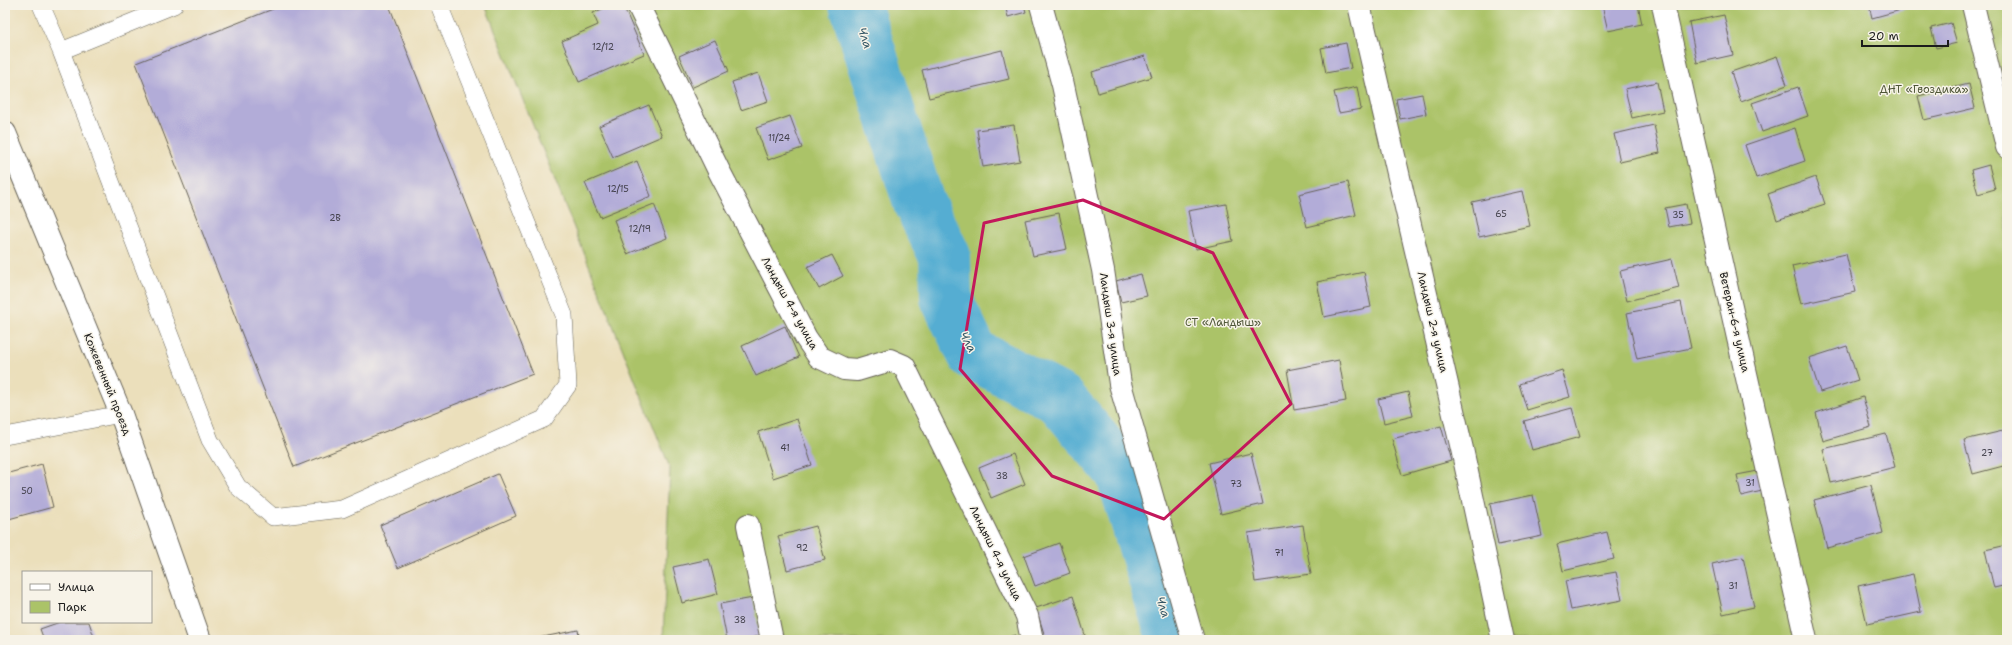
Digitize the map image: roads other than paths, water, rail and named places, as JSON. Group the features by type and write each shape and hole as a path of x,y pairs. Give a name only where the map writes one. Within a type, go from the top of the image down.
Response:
{"street":[{"name":"Ландыш 4-я улица","path":"638,5 718,169 806,338 819,357 844,369 857,370 890,360 904,366 1027,616 1032,640"},
{"name":"Ландыш 3-я улица","path":"1041,5 1063,85 1103,270 1120,384 1193,640"},
{"name":"Ландыш 2-я улица","path":"1359,5 1462,449 1503,640"},
{"name":"Ветеран-6-я улица","path":"1663,5 1806,640"},
{"path":"1974,5 2007,147"},
{"name":"Кожевенный проезд","path":"5,132 121,414 200,640"},
{"path":"748,525 772,640"}],"lane":[{"path":"41,5 61,51 210,440 238,487 273,518 342,509 544,419 568,386 564,315 439,5"},
{"path":"61,51 174,5"},
{"path":"5,436 121,414"}],"waterway":[{"name":"Чла","path":"855,5 919,203 945,256 946,298 973,354 1060,399 1121,472 1173,640"}],"park label":[{"name":"ДНТ «Гвоздика»","path":"1924,89"},
{"name":"СТ «Ландыш»","path":"1223,322"}]}
